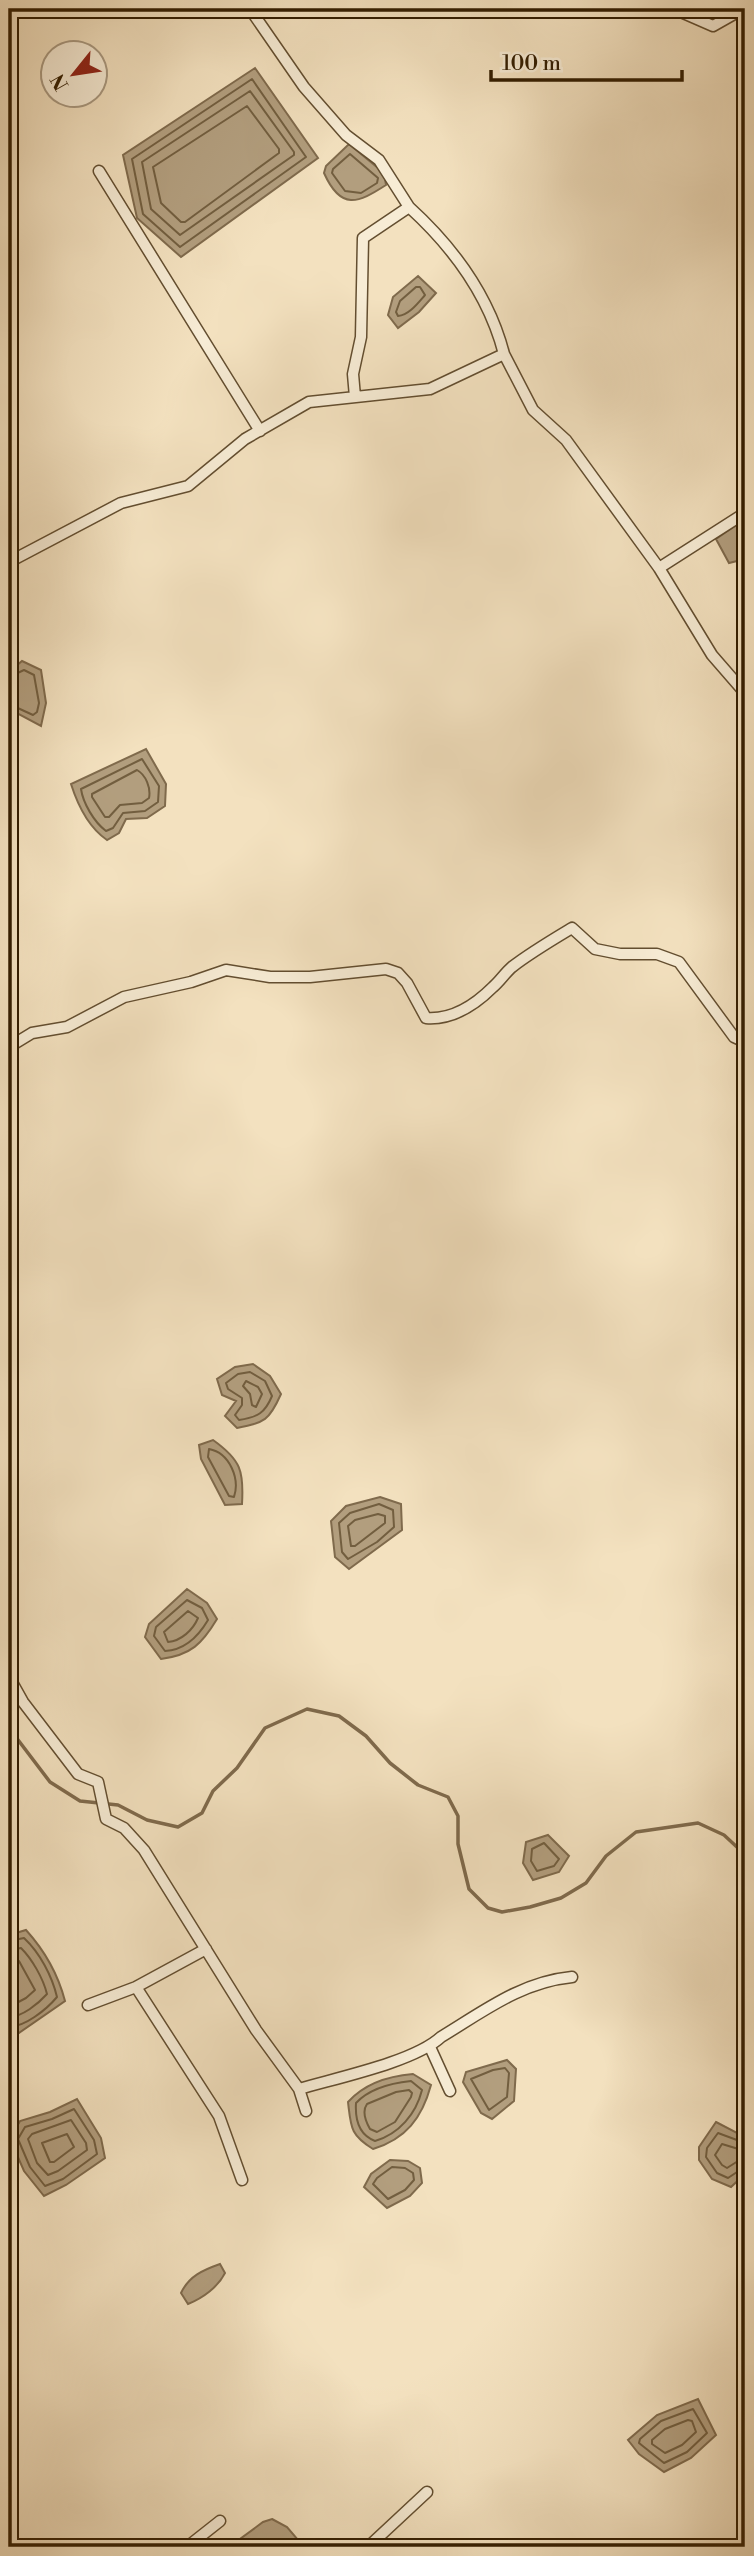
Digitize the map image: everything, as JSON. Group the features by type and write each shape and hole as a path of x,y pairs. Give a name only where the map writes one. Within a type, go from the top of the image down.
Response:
{"street":[{"path":"250,9 304,87 346,135 379,160 410,207 437,232 472,279 497,326 504,354 533,410 566,440 659,568 712,655 745,693"},
{"path":"674,9 713,26 743,9"},
{"path":"99,171 260,431"},
{"path":"355,397 353,374 361,337 363,238 410,207"},
{"path":"9,562 121,503 188,486 245,439 309,402 430,389 504,354"},
{"path":"659,568 745,513"},
{"path":"9,1047 32,1033 67,1027 124,997 191,982 226,970 270,977 310,977 386,968 398,973 407,983 426,1018 441,1018 470,1005 492,989 511,968 572,928 595,949 620,954 657,954 679,962 734,1037 745,1042"},
{"path":"9,1677 23,1702 78,1774 98,1782 106,1819 124,1829 144,1850 256,2030 299,2089 306,2110"},
{"path":"88,2005 136,1987 206,1949"},
{"path":"299,2089 373,2068 430,2047 441,2037 526,1987 549,1979 572,1977"},
{"path":"136,1987 219,2116 242,2180"},
{"path":"430,2047 450,2091"},
{"path":"368,2547 427,2492"},
{"path":"187,2547 220,2521"}],"water":[{"path":"255,68 318,158 181,257 137,218 123,155"},
{"path":"349,144 384,173 386,185 367,196 351,200 337,193 324,173 326,166"},
{"path":"418,276 436,293 419,312 398,328 388,315 393,297"},
{"path":"745,519 745,559 729,563 716,539"},
{"path":"22,661 41,670 46,703 41,726 9,709 9,672"},
{"path":"146,749 166,784 165,806 147,818 126,819 119,833 107,840 94,829 84,815 71,784"},
{"path":"253,1364 270,1376 281,1394 265,1419 237,1428 225,1416 236,1401 222,1395 217,1379 235,1367"},
{"path":"213,1440 230,1454 239,1467 242,1504 225,1505 201,1459 199,1445"},
{"path":"380,1497 401,1504 402,1530 349,1569 335,1557 331,1521 346,1506"},
{"path":"187,1589 207,1603 217,1619 195,1647 180,1655 161,1659 145,1637 149,1624"},
{"path":"548,1835 569,1856 559,1872 533,1880 523,1863 526,1842"},
{"path":"26,1930 50,1963 65,2001 16,2035 9,2032 9,1935"},
{"path":"507,2060 516,2069 514,2101 492,2119 481,2113 463,2082 466,2072"},
{"path":"413,2074 431,2085 423,2108 403,2133 385,2145 373,2149 353,2130 348,2102 362,2090 378,2082"},
{"path":"77,2099 101,2138 105,2158 66,2185 44,2196 24,2171 10,2139 20,2121 50,2112"},
{"path":"716,2122 745,2137 745,2174 731,2187 712,2179 699,2160 699,2147"},
{"path":"390,2160 408,2161 420,2168 422,2183 410,2196 387,2208 364,2187 371,2174"},
{"path":"220,2264 225,2273 218,2283 188,2304 181,2293 188,2282 202,2271"},
{"path":"698,2399 716,2435 691,2458 664,2472 639,2454 628,2440 657,2415"},
{"path":"272,2519 287,2527 304,2547 229,2547 263,2522"}],"waterway":[{"path":"9,1728 50,1782 80,1801 118,1805 147,1820 178,1827 202,1813 213,1791 237,1768 265,1728 307,1709 339,1716 366,1736 390,1763 418,1785 448,1797 458,1816 458,1844 469,1889 488,1908 502,1912 561,1898 586,1883 606,1856 636,1832 698,1823 724,1835 738,1848 745,1861"}]}
